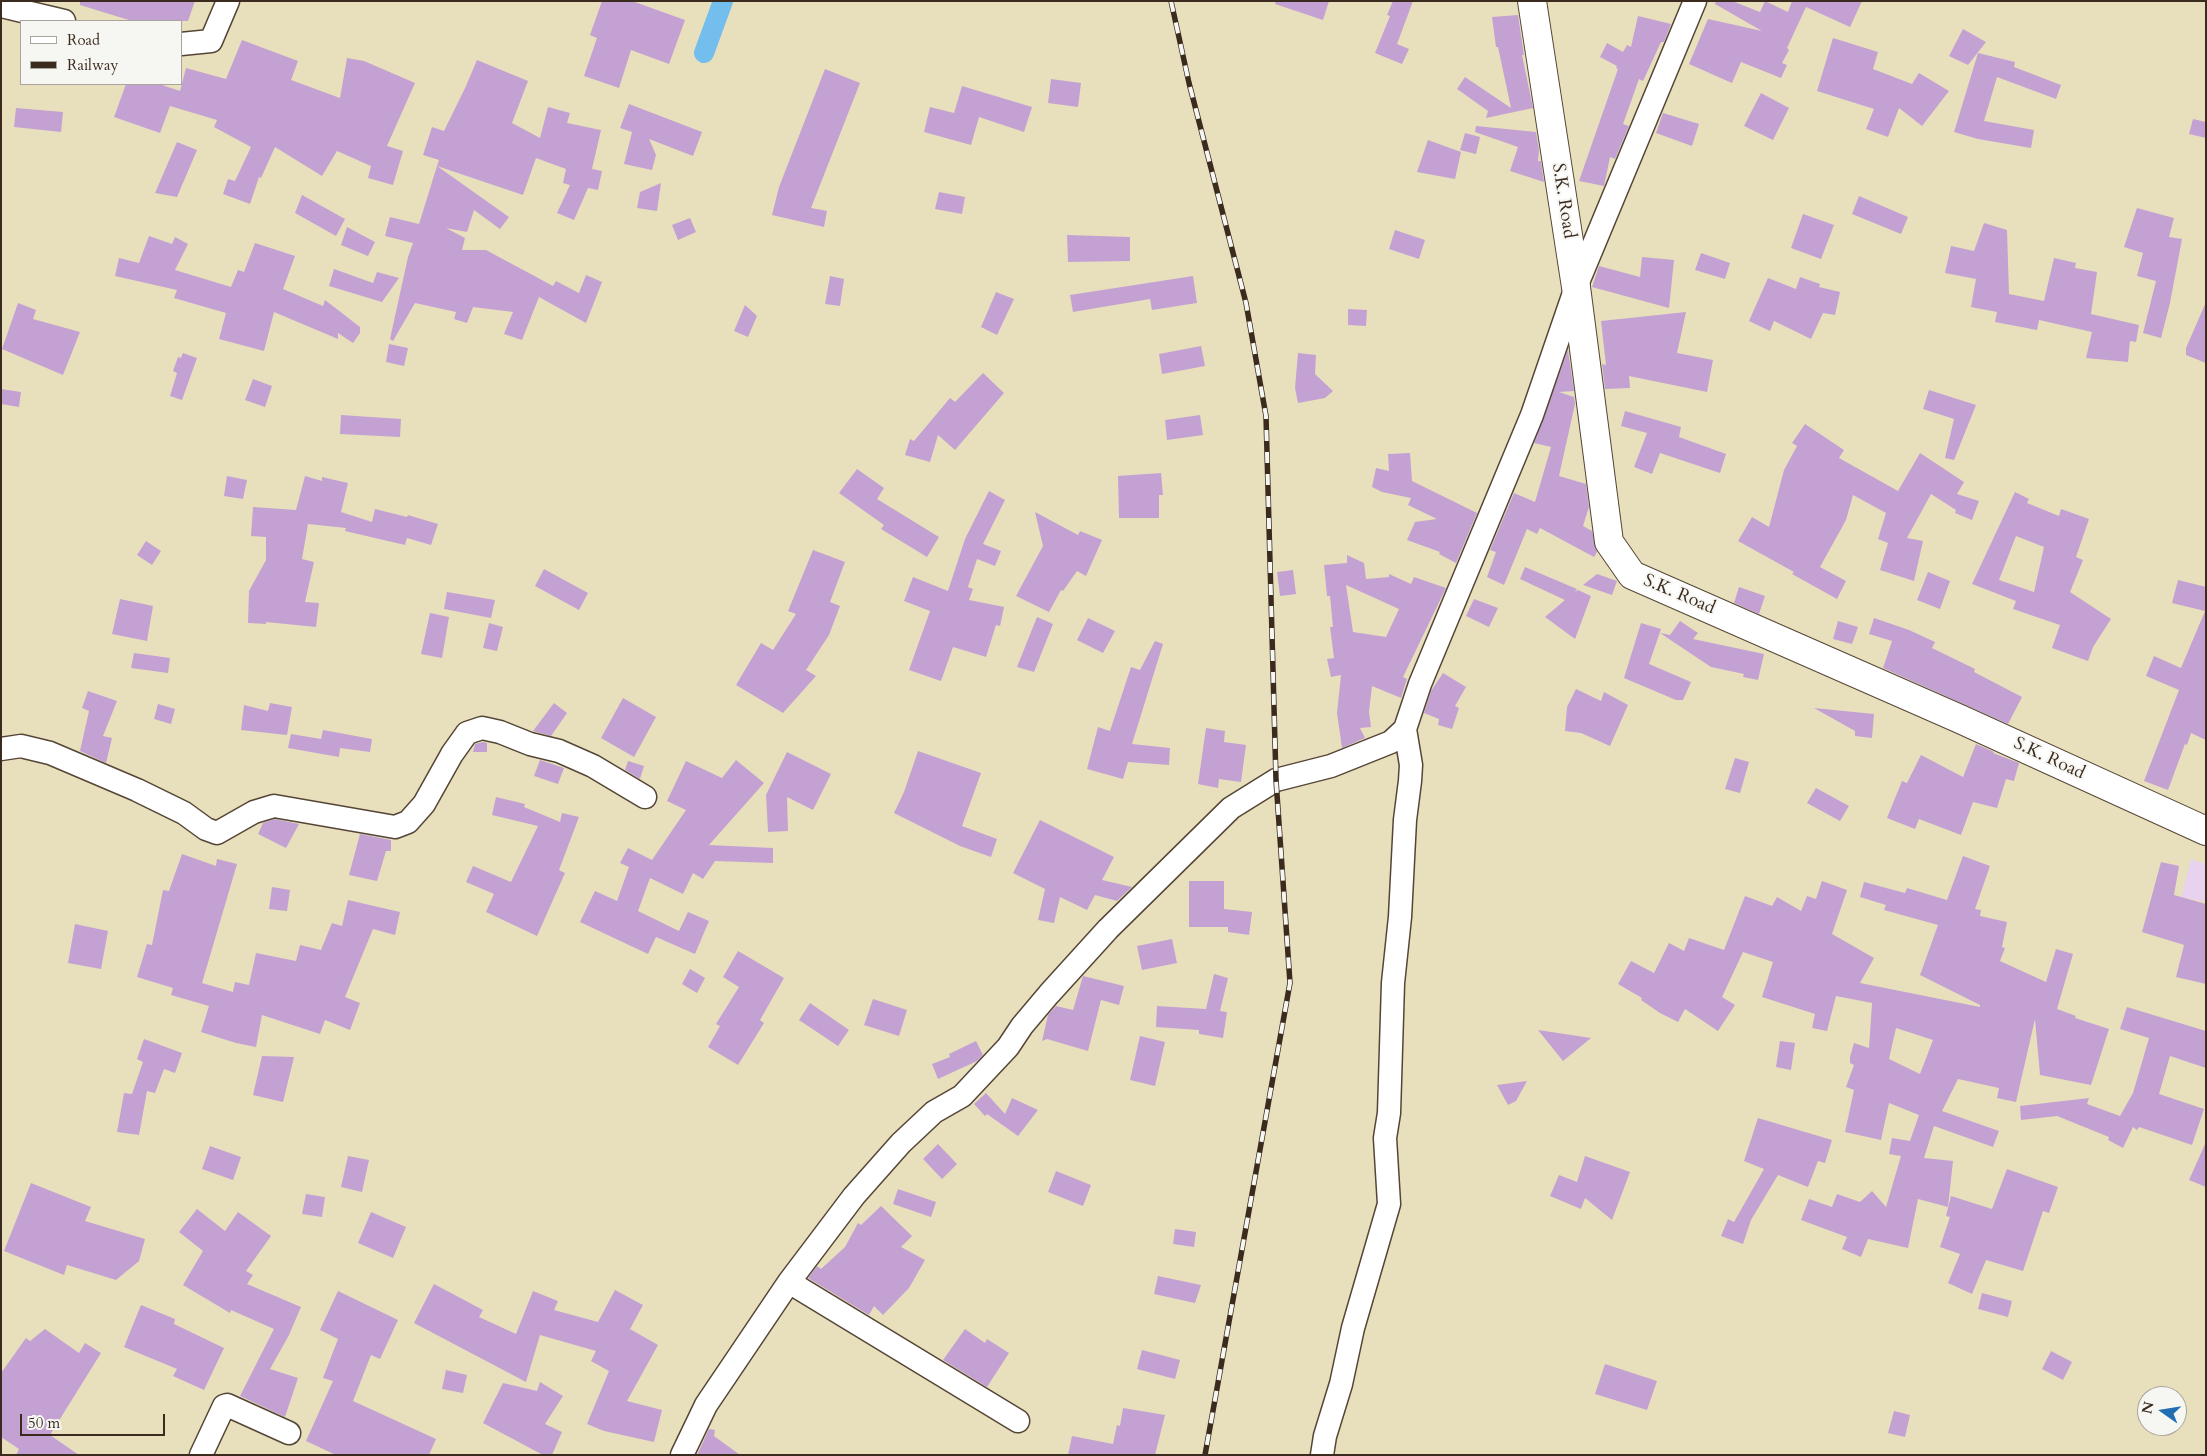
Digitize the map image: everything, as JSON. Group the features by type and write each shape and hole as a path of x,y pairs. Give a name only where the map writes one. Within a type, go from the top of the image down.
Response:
{"main road":[{"name":"S.K. Road","path":"1532,1 1576,286 1609,542 1632,575 1942,711 2206,831"}],"street":[{"path":"182,44 211,41 228,1"},
{"path":"1322,1455 1324,1436 1341,1384 1353,1328 1389,1204 1385,1138 1389,1113 1393,983 1400,917 1405,820 1411,765 1405,729 1420,684 1532,415 1576,286 1695,1"},
{"path":"1,6 60,20"},
{"path":"1,748 21,746 50,753 137,790 216,833 254,812 274,806 395,827 402,825 408,822 424,804 452,754 467,733 482,728 500,732 530,744 559,751 593,766 646,797"},
{"path":"682,1455 706,1406 789,1282 854,1196 902,1143 934,1112 962,1096 1008,1048 1022,1026 1108,928 1231,808 1276,780 1331,766 1391,742 1405,729"},
{"path":"789,1282 1018,1421"},
{"path":"201,1455 224,1406 227,1405 289,1433"}],"shaded area":[{"path":"2191,859 2206,864 2206,902 2181,897"}],"building":[{"path":"80,1 195,1 188,21 129,20 80,5"},
{"path":"602,1 632,1 685,20 669,64 631,50 619,88 584,76 597,38 590,35"},
{"path":"1276,1 1329,1 1323,20 1275,4"},
{"path":"1393,1 1413,1 1397,44 1409,49 1402,64 1375,53 1390,16 1387,15"},
{"path":"1716,1 1732,1 1760,12 1765,1 1788,12 1792,1 1862,1 1850,27 1806,7 1787,48 1789,50 1782,63 1787,65 1781,78 1741,62 1732,83 1689,64 1708,19 1762,31 1715,4"},
{"path":"1518,15 1524,55 1522,55 1533,108 1486,118 1488,111 1457,89 1465,77 1511,108 1498,47 1496,47 1492,17"},
{"path":"1638,16 1671,24 1664,42 1661,42 1643,81 1639,79 1623,124 1629,126 1615,159 1610,157 1604,186 1579,181 1618,69 1616,68 1617,66 1600,57 1607,43 1623,52 1627,45 1631,47"},
{"path":"1963,29 1986,42 1968,65 1949,56"},
{"path":"1833,38 1878,52 1873,69 1912,84 1919,73 1949,91 1922,126 1899,108 1888,137 1866,129 1874,109 1817,91"},
{"path":"242,40 298,61 291,80 340,98 347,58 364,61 415,83 387,146 403,151 393,185 368,178 371,166 337,151 322,176 275,147 261,178 259,177 250,204 223,194 228,179 235,181 251,147 214,127 217,120 170,106 160,133 114,117 126,85 162,85 180,91 186,68 226,79"},
{"path":"1978,53 2015,62 2014,67 2061,85 2056,99 1997,77 1984,121 2034,130 2031,148 1978,139 1954,132"},
{"path":"477,60 528,81 512,123 540,138 548,107 570,113 567,123 601,130 592,169 602,171 598,190 588,188 574,220 557,213 570,185 563,183 566,169 536,158 523,195 437,166 439,160 423,155 432,127 444,131"},
{"path":"825,69 860,83 811,208 827,211 824,227 772,215 779,187"},
{"path":"1051,79 1081,83 1078,107 1048,103"},
{"path":"962,86 1032,107 1024,132 979,117 971,145 924,132 930,107 954,113"},
{"path":"1761,93 1789,108 1773,140 1744,126"},
{"path":"629,104 702,132 693,156 649,139 656,155 652,170 624,164 632,132 620,128"},
{"path":"16,108 63,112 61,132 14,127"},
{"path":"1663,113 1699,124 1692,146 1656,133"},
{"path":"2193,119 2206,122 2206,138 2189,134"},
{"path":"1476,126 1536,132 1539,150 1538,161 1541,161 1544,182 1510,171 1518,147 1475,132"},
{"path":"1465,133 1480,137 1476,154 1460,150"},
{"path":"1428,140 1461,152 1455,179 1417,172"},
{"path":"177,142 197,150 177,197 155,193"},
{"path":"437,166 509,217 500,229 474,210 467,232 446,228 465,238 462,250 486,250 553,286 556,281 579,293 586,275 602,282 586,323 539,297 522,340 504,334 513,312 473,307 467,323 454,319 456,312 415,303 393,341 390,339 408,257 413,243 385,236 390,217 419,224"},
{"path":"661,183 657,211 637,208 640,192"},
{"path":"939,192 965,197 962,214 935,209"},
{"path":"302,195 345,219 336,236 295,213"},
{"path":"1859,196 1908,217 1901,234 1852,214"},
{"path":"2137,208 2174,218 2169,237 2182,239 2170,303 2161,338 2143,333 2156,281 2137,276 2143,253 2124,247"},
{"path":"1803,214 1834,225 1821,259 1791,248"},
{"path":"690,218 696,232 678,240 672,225"},
{"path":"1984,223 2007,230 2009,294 2044,301 2054,258 2076,263 2075,268 2097,272 2091,314 2139,325 2136,342 2130,341 2128,362 2086,358 2092,332 2039,320 2037,330 1995,322 1997,312 1971,307 1976,279 1945,273 1951,246 1974,251"},
{"path":"347,227 375,242 368,256 341,245"},
{"path":"1395,230 1425,240 1419,259 1389,249"},
{"path":"1067,235 1130,237 1130,261 1068,262"},
{"path":"149,236 172,244 175,237 188,244 175,270 231,287 238,270 244,272 255,243 295,256 283,289 323,306 325,300 360,327 360,333 353,343 338,333 338,339 274,312 264,351 219,339 226,313 174,298 177,290 115,276 119,258 139,263"},
{"path":"1701,253 1730,263 1725,279 1695,270"},
{"path":"1642,257 1674,260 1669,308 1592,287 1599,266 1640,277"},
{"path":"334,269 373,283 377,272 399,278 382,302 329,286"},
{"path":"830,276 844,279 840,306 825,304"},
{"path":"1193,276 1197,303 1152,310 1150,299 1073,312 1070,295"},
{"path":"1800,277 1820,284 1819,287 1840,292 1835,315 1823,313 1811,339 1774,321 1770,331 1749,321 1768,278 1796,289"},
{"path":"996,292 1014,299 997,335 981,327"},
{"path":"2206,302 2206,363 2186,355 2186,348"},
{"path":"18,303 36,310 33,319 80,332 63,375 2,349"},
{"path":"745,305 757,316 748,337 734,331"},
{"path":"1348,309 1367,310 1366,326 1348,325"},
{"path":"1686,312 1677,353 1713,360 1707,392 1629,376 1630,388 1605,389 1602,364 1606,365 1601,321"},
{"path":"389,344 408,348 404,366 386,362"},
{"path":"1201,346 1205,366 1162,374 1159,354"},
{"path":"1568,350 1574,391 1559,392 1574,397 1575,404 1559,476 1586,484 1589,507 1583,526 1592,531 1597,552 1594,557 1540,528 1537,534 1527,529 1504,585 1487,577 1496,552 1490,550 1514,493 1535,502 1551,447 1534,443"},
{"path":"183,353 197,358 182,400 170,396 177,373 173,371 178,357 181,358"},
{"path":"1298,353 1316,355 1315,374 1333,391 1325,398 1298,403 1295,388"},
{"path":"983,373 1004,393 955,450 938,435 930,462 905,455 910,439 914,441 950,398 955,402"},
{"path":"253,379 272,386 265,407 245,400"},
{"path":"1,389 21,392 19,407 1,404"},
{"path":"1929,390 1976,405 1954,460 1945,458 1954,419 1923,409"},
{"path":"1625,411 1681,427 1679,437 1726,454 1720,473 1660,453 1652,474 1634,467 1647,433 1621,426"},
{"path":"341,415 401,419 400,437 340,434"},
{"path":"1200,415 1203,435 1167,440 1165,420"},
{"path":"1805,424 1844,450 1839,458 1898,491 1920,453 1964,482 1957,494 1979,501 1972,520 1955,513 1956,510 1931,494 1907,538 1923,541 1914,581 1880,570 1888,543 1878,539 1886,513 1853,495 1846,520 1820,567 1846,581 1837,599 1792,574 1794,572 1738,541 1752,517 1769,527 1784,470 1797,446 1792,443"},
{"path":"1410,453 1412,481 1477,513 1456,563 1439,554 1440,552 1407,540 1415,522 1437,519 1408,505 1411,498 1382,492 1372,487 1376,468 1389,471 1388,454"},
{"path":"857,469 884,488 877,499 939,537 927,557 881,529 884,525 839,493"},
{"path":"1161,473 1163,495 1159,495 1159,518 1119,518 1118,476"},
{"path":"227,476 247,480 243,499 224,496"},
{"path":"305,476 322,481 322,477 348,483 341,512 372,522 375,509 407,517 408,515 438,524 431,545 407,538 405,545 345,531 346,528 308,524 302,559 314,562 305,602 319,603 316,627 266,622 266,624 248,623 249,591 266,560 266,537 251,536 253,507 296,510"},
{"path":"989,491 1005,500 983,544 1001,551 995,566 977,559 968,587 973,589 969,600 1004,607 1000,626 996,625 986,657 953,647 941,681 909,670 930,611 904,601 913,577 948,591 965,539"},
{"path":"2015,492 2029,499 2027,503 2059,516 2061,509 2089,519 2076,557 2083,560 2070,592 2111,619 2093,647 2088,661 2052,648 2060,625 2013,609 2016,601 1972,584","holes":["2016,536 2044,547 2034,592 1999,580"]},
{"path":"1035,512 1078,535 1080,531 1102,540 1086,576 1077,571 1063,591 1061,590 1049,612 1016,596 1043,546"},
{"path":"146,541 161,551 152,565 137,555"},
{"path":"813,550 845,562 830,602 840,606 829,635 806,670 816,676 783,713 736,685 761,643 773,650 796,614 788,611"},
{"path":"1347,555 1364,563 1366,579 1389,577 1389,574 1411,584 1414,577 1446,588 1403,677 1407,679 1401,698 1372,686 1369,712 1371,727 1360,728 1365,738 1342,748 1337,713 1341,675 1331,677 1327,659 1334,658 1330,627 1333,627 1330,596 1327,596 1324,565 1347,563","holes":["1346,585 1399,609 1386,637 1353,632"]},
{"path":"1525,567 1577,589 1575,592 1578,590 1591,596 1575,639 1545,617 1565,600 1520,579"},
{"path":"544,569 588,593 579,610 535,586"},
{"path":"1293,570 1296,594 1280,596 1277,572"},
{"path":"1928,572 1950,581 1940,609 1917,600"},
{"path":"1597,574 1617,581 1612,595 1583,585"},
{"path":"2178,580 2206,587 2206,740 2191,733 2168,790 2144,781 2179,690 2146,676 2154,656 2181,668 2205,611 2172,603"},
{"path":"1739,587 1765,596 1759,614 1734,603"},
{"path":"447,592 495,600 491,618 444,609"},
{"path":"120,599 153,606 147,641 112,634"},
{"path":"1474,599 1498,608 1489,627 1466,616"},
{"path":"430,613 449,617 442,658 421,654"},
{"path":"1037,617 1053,624 1034,672 1017,667"},
{"path":"1088,618 1115,631 1103,653 1077,640"},
{"path":"1874,618 1909,630 1935,642 1932,648 1975,669 1974,672 2022,697 2008,724 1883,668 1892,641 1869,634"},
{"path":"1680,621 1698,633 1693,639 1764,654 1758,680 1743,677 1744,674 1711,667 1660,633 1670,635"},
{"path":"1838,621 1858,627 1852,644 1833,639"},
{"path":"489,623 503,627 497,651 483,648"},
{"path":"1641,623 1661,629 1649,664 1691,682 1683,700 1676,700 1624,678"},
{"path":"1155,641 1163,644 1132,744 1170,748 1169,765 1128,762 1123,779 1087,769 1098,727 1110,731 1131,667 1140,670"},
{"path":"134,653 170,658 168,673 131,668"},
{"path":"1443,673 1466,687 1455,706 1459,708 1452,729 1438,725 1439,719 1424,713 1431,691"},
{"path":"1576,689 1601,701 1604,692 1628,705 1610,746 1581,733 1565,731 1567,707"},
{"path":"88,691 117,701 103,736 112,738 106,763 80,751 89,711 82,708"},
{"path":"623,698 656,717 634,757 601,738"},
{"path":"270,703 292,707 287,735 241,730 244,705 268,711"},
{"path":"554,703 567,713 551,736 533,731"},
{"path":"158,704 175,709 171,724 154,719"},
{"path":"1814,708 1874,714 1872,738 1855,736 1855,731"},
{"path":"1206,728 1225,731 1224,742 1246,745 1241,782 1219,779 1218,788 1198,784"},
{"path":"323,730 372,739 370,752 340,748 339,757 288,748 291,734 321,739"},
{"path":"487,743 487,752 473,752 475,744"},
{"path":"1976,744 2019,763 2014,781 2006,779 1997,808 1973,802 1961,835 1919,819 1915,829 1887,818 1902,781 1907,783 1921,755 1963,777"},
{"path":"918,751 981,773 962,826 997,839 991,857 960,846 894,813 904,792"},
{"path":"787,752 831,774 813,810 787,797 788,831 768,832 766,795"},
{"path":"1735,758 1749,762 1740,793 1725,789"},
{"path":"540,760 564,768 558,784 534,776"},
{"path":"736,760 764,783 709,845 773,848 773,863 715,861 703,879 693,873 683,894 650,878 638,911 679,931 688,912 709,921 695,954 656,937 648,954 580,922 595,891 617,901 629,867 620,863 628,848 652,860 686,810 667,801 686,761 722,778"},
{"path":"628,761 644,766 640,779 625,770"},
{"path":"1816,788 1849,806 1840,821 1807,803"},
{"path":"496,797 525,804 524,807 560,822 562,813 579,817 559,870 565,873 537,936 486,912 494,894 466,882 473,866 511,882 538,826 492,815"},
{"path":"275,819 299,824 286,848 258,834 263,823"},
{"path":"1040,820 1114,857 1102,880 1132,887 1117,901 1095,895 1087,910 1060,897 1054,923 1038,920 1045,889 1013,873"},
{"path":"360,834 391,840 391,851 386,851 377,881 349,875"},
{"path":"182,854 216,866 217,859 237,864 202,983 233,992 235,982 249,985 256,953 296,961 300,945 321,950 332,923 342,926 348,900 400,912 395,935 373,929 345,997 360,1003 350,1030 325,1020 320,1034 262,1015 256,1047 236,1043 201,1032 209,1006 171,995 173,988 137,977 147,944 152,945 163,890 169,891"},
{"path":"1963,856 1990,866 1975,909 1981,910 1980,916 2007,922 2002,947 2005,948 2000,961 2046,982 2056,949 2073,954 2057,1009 2076,1016 2075,1018 2109,1029 2091,1085 2040,1075 2035,1019 2016,1102 1997,1098 1999,1088 1958,1079 1942,1111 1999,1131 1993,1147 1934,1126 1924,1158 1953,1161 1948,1207 1918,1199 1908,1248 1868,1239 1861,1257 1842,1249 1847,1237 1801,1220 1809,1199 1832,1207 1837,1194 1860,1202 1872,1191 1886,1207 1901,1156 1889,1154 1892,1138 1910,1141 1919,1115 1889,1103 1881,1140 1845,1132 1854,1090 1846,1087 1854,1065 1850,1063 1850,1057 1854,1043 1869,1048 1872,1003 1836,996 1827,1031 1812,1028 1815,1014 1762,997 1773,962 1743,952 1722,997 1735,1005 1718,1031 1685,1009 1678,1022 1660,1013 1641,1000 1642,998 1618,984 1631,961 1654,973 1669,943 1684,951 1689,938 1724,950 1745,896 1772,906 1777,897 1801,911 1807,896 1816,899 1822,881 1847,890 1832,934 1874,958 1860,983 1980,1007 1980,1005 1920,975 1938,925 1884,910 1886,905 1860,897 1864,882 1905,893 1907,888 1947,900","holes":["1896,1028 1933,1040 1920,1074 1889,1059"]},
{"path":"2161,862 2179,866 2174,895 2206,904 2206,984 2176,977 2184,945 2142,932"},
{"path":"1189,881 1224,881 1224,909 1252,912 1249,935 1228,932 1228,927 1189,927"},
{"path":"272,887 290,890 287,911 269,909"},
{"path":"75,924 108,931 101,969 68,963"},
{"path":"1172,939 1177,963 1142,970 1137,946"},
{"path":"738,951 784,978 760,1020 764,1023 738,1065 708,1047 720,1026 716,1024 739,987 723,977"},
{"path":"690,969 705,978 697,993 682,984"},
{"path":"1214,974 1228,978 1220,1011 1227,1012 1223,1038 1199,1034 1199,1030 1156,1027 1157,1006 1206,1009"},
{"path":"1083,976 1124,986 1119,1005 1101,1000 1088,1051 1047,1039 1042,1041 1048,1015 1056,1006 1073,1010"},
{"path":"873,999 907,1010 899,1036 864,1025"},
{"path":"810,1003 849,1030 838,1046 799,1020"},
{"path":"2127,1007 2206,1031 2206,1068 2170,1056 2159,1094 2204,1109 2192,1145 2139,1127 2137,1130 2133,1127 2123,1148 2108,1140 2109,1137 2057,1116 2021,1120 2020,1106 2089,1098 2087,1104 2120,1116 2133,1093 2149,1038 2120,1029"},
{"path":"1538,1030 1591,1038 1563,1061"},
{"path":"1140,1036 1165,1042 1155,1086 1130,1080"},
{"path":"144,1039 182,1053 175,1073 164,1069 155,1093 147,1091 139,1135 117,1132 124,1093 132,1094 143,1062 137,1059"},
{"path":"976,1041 983,1055 977,1061 938,1079 932,1064 950,1057 949,1054"},
{"path":"1780,1041 1795,1043 1791,1070 1776,1067"},
{"path":"262,1056 294,1057 283,1102 253,1095"},
{"path":"1527,1081 1516,1101 1508,1105 1497,1085"},
{"path":"986,1093 1005,1114 1012,1098 1038,1110 1018,1136 987,1114 985,1116 974,1104"},
{"path":"1758,1118 1832,1140 1825,1163 1818,1161 1808,1187 1778,1175 1751,1220 1743,1244 1721,1236 1728,1219 1734,1222 1764,1169 1744,1161"},
{"path":"2206,1142 2206,1187 2189,1180"},
{"path":"938,1144 957,1164 942,1179 923,1159"},
{"path":"210,1146 241,1157 233,1180 202,1169"},
{"path":"348,1156 369,1160 362,1192 341,1187"},
{"path":"1585,1156 1630,1172 1612,1220 1585,1198 1581,1209 1550,1196 1559,1175 1577,1182"},
{"path":"2007,1169 2058,1187 2049,1213 2043,1211 2023,1271 1986,1260 1972,1294 1948,1283 1960,1254 1940,1247 1950,1217 1946,1216 1951,1196 1992,1209"},
{"path":"1056,1171 1091,1185 1083,1206 1048,1192"},
{"path":"31,1183 91,1207 85,1221 145,1239 139,1261 116,1280 67,1265 64,1275 4,1251"},
{"path":"898,1189 936,1202 931,1217 893,1204"},
{"path":"306,1194 325,1197 322,1217 302,1214"},
{"path":"881,1206 912,1236 901,1247 925,1260 909,1288 883,1315 874,1306 869,1315 808,1278 817,1266 821,1269 845,1247 858,1223 861,1225"},
{"path":"197,1209 225,1231 238,1212 271,1236 246,1271 253,1275 247,1284 301,1307 289,1335 270,1369 298,1378 285,1417 240,1396 274,1329 231,1310 230,1313 183,1285 203,1251 179,1232"},
{"path":"371,1212 406,1227 393,1258 358,1243"},
{"path":"1175,1229 1196,1232 1194,1247 1173,1244"},
{"path":"1158,1276 1201,1285 1195,1303 1154,1294"},
{"path":"434,1284 483,1310 479,1317 516,1334 533,1291 558,1301 554,1310 598,1322 615,1290 643,1305 630,1329 658,1345 627,1401 662,1410 654,1442 604,1431 587,1424 609,1371 591,1361 596,1351 540,1335 526,1382 414,1323"},
{"path":"338,1291 398,1320 380,1359 371,1355 353,1401 436,1439 429,1455 336,1455 306,1441 333,1381 323,1378 338,1339 320,1330"},
{"path":"1982,1293 2012,1301 2008,1317 1978,1309"},
{"path":"141,1305 175,1319 174,1324 224,1348 204,1390 173,1376 177,1369 124,1347"},
{"path":"45,1329 79,1353 85,1343 101,1353 50,1435 79,1455 16,1455 19,1449 1,1437 1,1373 26,1338 30,1341"},
{"path":"965,1329 985,1343 987,1339 1009,1353 987,1387 943,1360"},
{"path":"1142,1350 1180,1360 1175,1379 1137,1369"},
{"path":"2051,1351 2072,1362 2063,1380 2042,1369"},
{"path":"1605,1364 1657,1381 1647,1410 1595,1394"},
{"path":"446,1370 467,1375 463,1393 442,1389"},
{"path":"540,1382 563,1396 545,1424 562,1432 552,1455 543,1455 483,1423 503,1383 537,1391"},
{"path":"1123,1408 1165,1415 1155,1455 1068,1455 1072,1436 1113,1444 1117,1425 1120,1426"},
{"path":"1894,1411 1910,1415 1905,1437 1888,1433"},
{"path":"709,1429 715,1430 714,1436 740,1455 697,1455"}],"waterway":[{"path":"704,53 723,1"}],"railway":[{"path":"1171,1 1189,83 1246,303 1266,416 1276,780 1290,983 1205,1455"}]}
